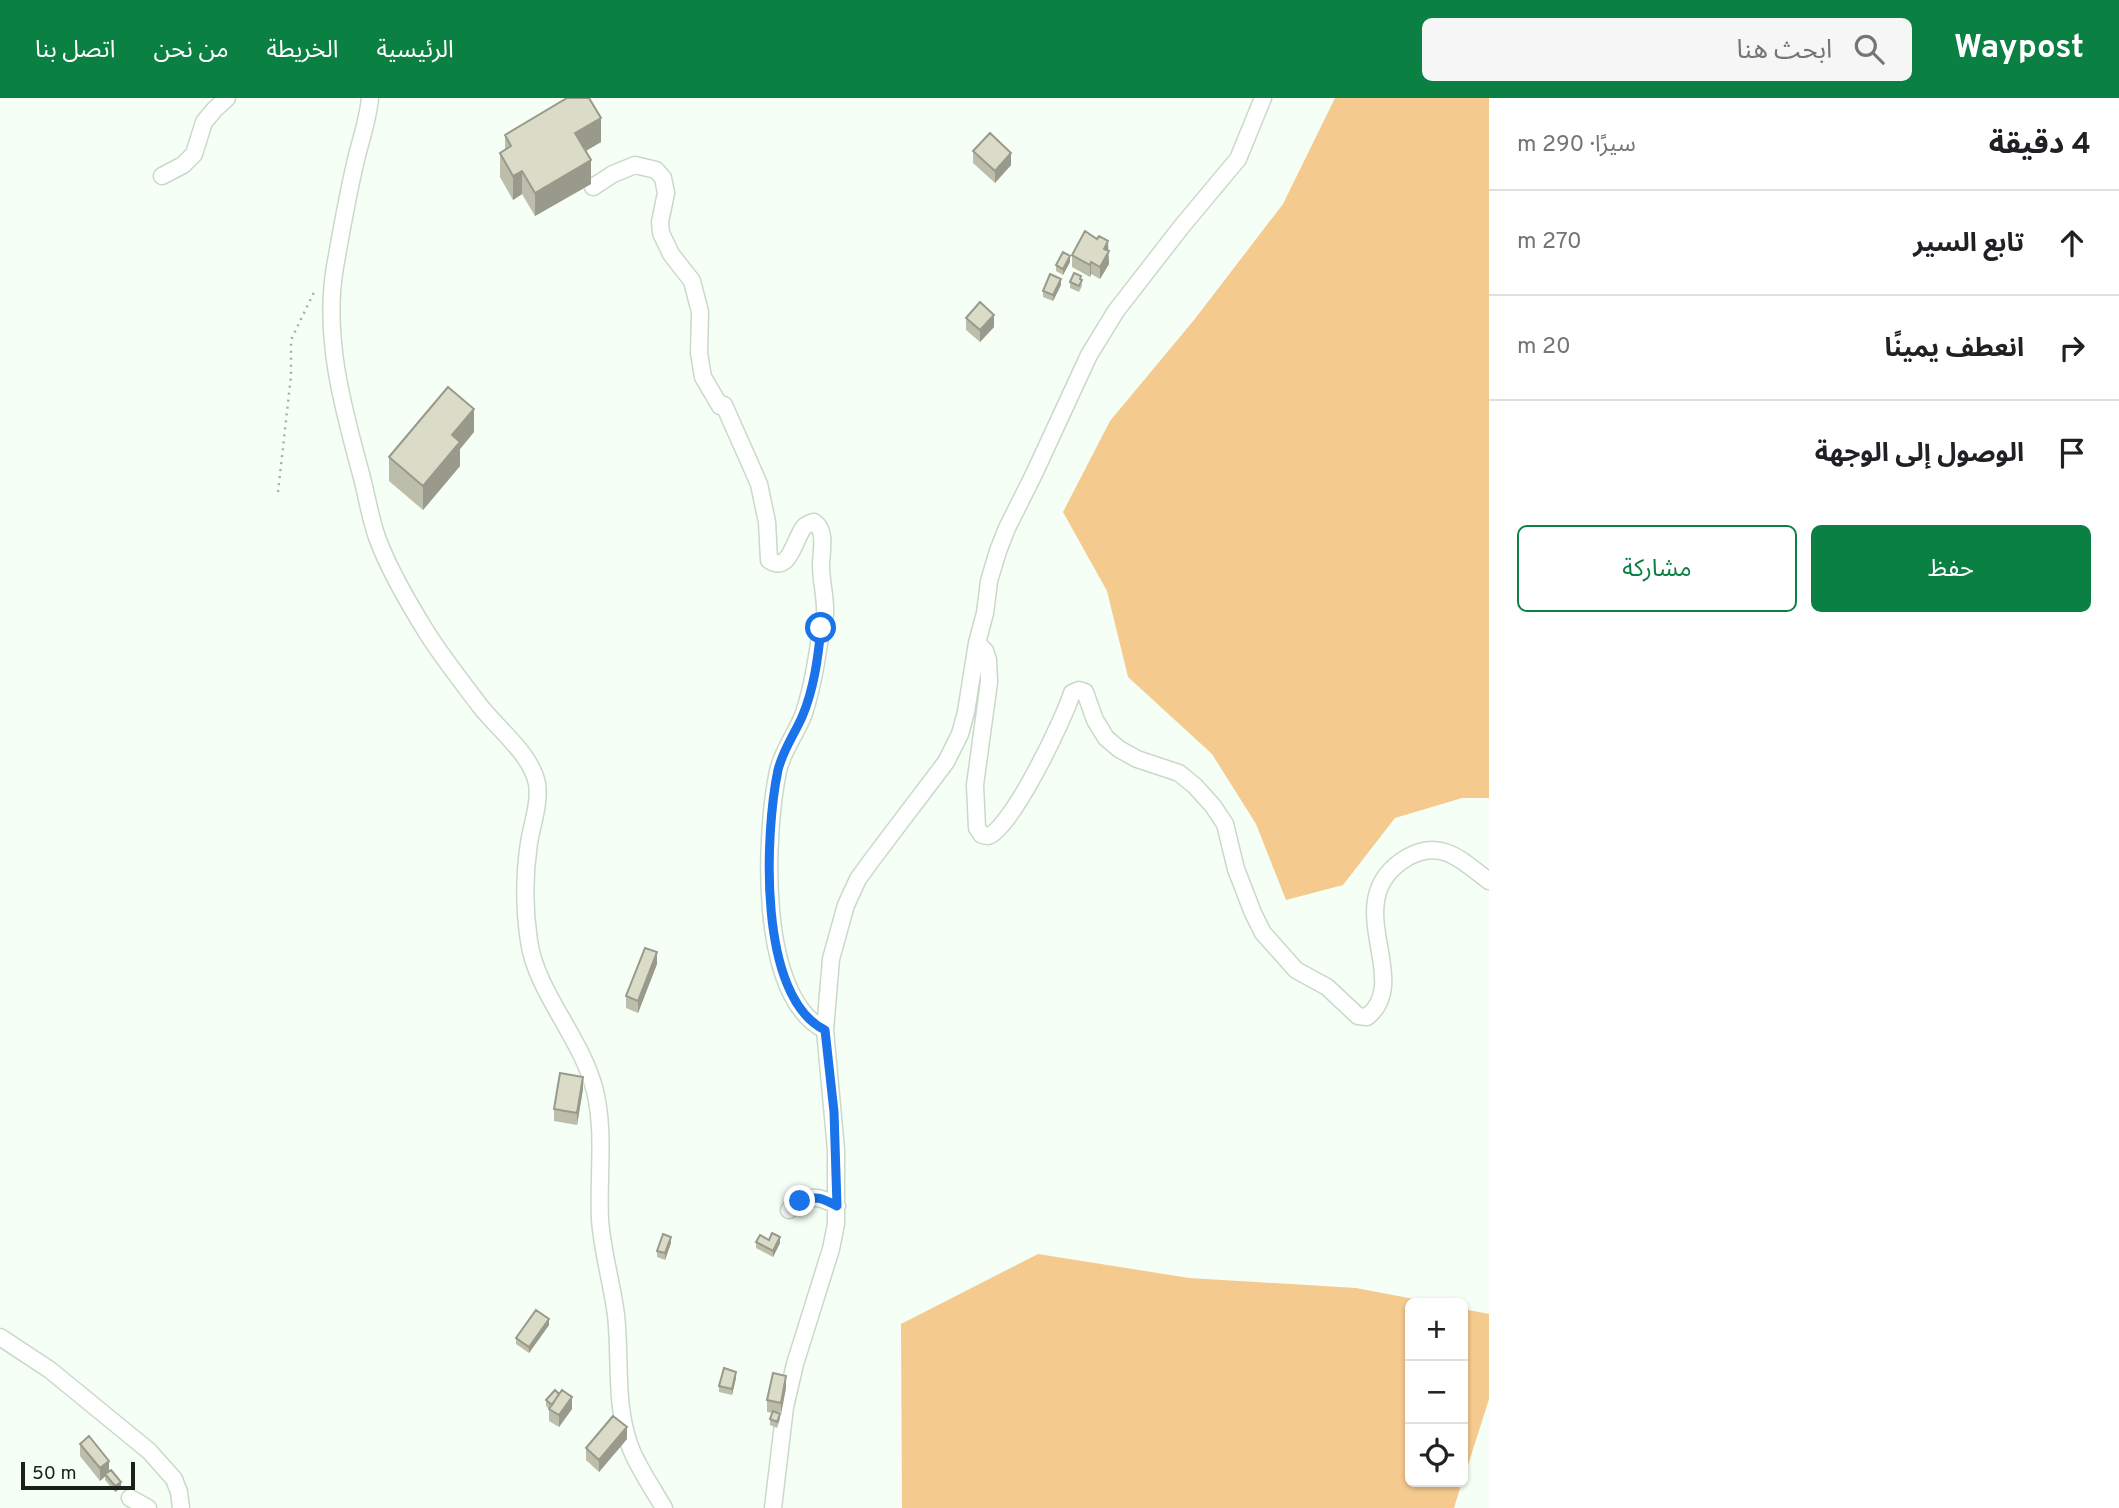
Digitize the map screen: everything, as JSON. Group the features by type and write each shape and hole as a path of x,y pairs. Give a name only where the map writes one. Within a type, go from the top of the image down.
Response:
{"street":[{"path":"162,176 183,165 194,154 204,122 228,98"},
{"path":"370,98 365,130 346,202 335,267 331,321 332,343 348,426 377,537 395,579 427,632 483,709 531,765 537,780 538,794 524,886 529,946 550,999 570,1031 594,1088 600,1116 600,1219 619,1343 620,1404 631,1450 664,1508"},
{"path":"773,1508 785,1407 798,1352 831,1249 837,1206 834,1112 825,1030 831,959 846,905 858,879 946,762 960,734 989,581 1007,528 1089,355 1116,311 1238,159 1263,98"},
{"path":"593,187 613,174 635,165 656,170 663,178 666,193 660,222 661,233 671,254 692,281 700,312 699,353 703,377 720,406 724,405 760,484 767,522 769,560 777,564 787,560 804,527 814,522 820,527 825,613 814,679 802,718 783,752 778,771 769,855 771,916 782,969 796,1002 814,1024 825,1030"},
{"path":"977,643 988,660 989,682 975,785 977,828 982,835 988,836 997,831 1021,797 1068,709 1072,693 1079,690 1085,692 1095,720 1106,738 1137,759 1179,773 1213,806 1225,824 1236,869 1263,933 1296,970 1327,987 1359,1016 1367,1017 1378,1008 1383,993 1374,907 1379,889 1389,873 1405,859 1419,852 1433,850 1448,852 1461,859 1489,881"},
{"path":"789,1210 800,1201 811,1197 824,1199 837,1206"},
{"path":"0,1337 50,1370 149,1451 174,1479 181,1508"},
{"path":"130,1498 148,1508"}],"path":[{"path":"278,492 291,376 291,340 318,285"}],"shaded area":[{"path":"1335,98 1489,98 1489,798 1462,798 1395,818 1343,885 1286,900 1256,824 1212,754 1128,677 1107,591 1063,512 1110,421 1194,320 1283,204"},
{"path":"1038,1254 1189,1278 1356,1288 1409,1298 1405,1298 1405,1487 1460,1487 1454,1508 902,1508 901,1324"},
{"path":"1468,1310 1489,1314 1489,1399 1468,1465"}],"building":[{"path":"567,98 589,98 601,118 575,133 591,160 535,193 522,171 513,176 500,153 511,146 505,135"},
{"path":"990,133 1011,153 995,171 973,151"},
{"path":"1085,231 1097,239 1099,236 1108,241 1104,249 1109,251 1100,267 1091,262 1090,265 1072,255"},
{"path":"1063,252 1070,256 1063,269 1056,265"},
{"path":"1074,273 1081,276 1079,286 1070,282"},
{"path":"1050,274 1061,279 1053,295 1043,291"},
{"path":"980,302 994,315 980,330 966,318"},
{"path":"448,387 474,409 452,435 460,442 423,486 389,457"},
{"path":"645,948 657,952 638,1001 626,996"},
{"path":"560,1073 583,1077 577,1113 554,1109"},
{"path":"772,1233 780,1237 773,1251 756,1242 760,1235 769,1240"},
{"path":"663,1234 671,1237 665,1253 657,1251"},
{"path":"536,1310 549,1319 529,1347 516,1338"},
{"path":"724,1368 736,1372 732,1389 719,1386"},
{"path":"773,1373 786,1376 781,1403 767,1400"},
{"path":"555,1390 559,1394 552,1405 546,1400"},
{"path":"562,1390 572,1397 559,1415 549,1409"},
{"path":"773,1411 780,1414 777,1422 770,1419"},
{"path":"613,1416 627,1427 599,1460 586,1448"},
{"path":"89,1436 109,1461 100,1468 80,1444"},
{"path":"111,1470 121,1482 115,1486 105,1474"}],"route":[{"path":"800,1201 811,1197 824,1199 837,1206 834,1112 825,1030 814,1024 796,1002 776,947 771,916 769,855 778,771 783,752 802,718 814,679 821,628"}]}
